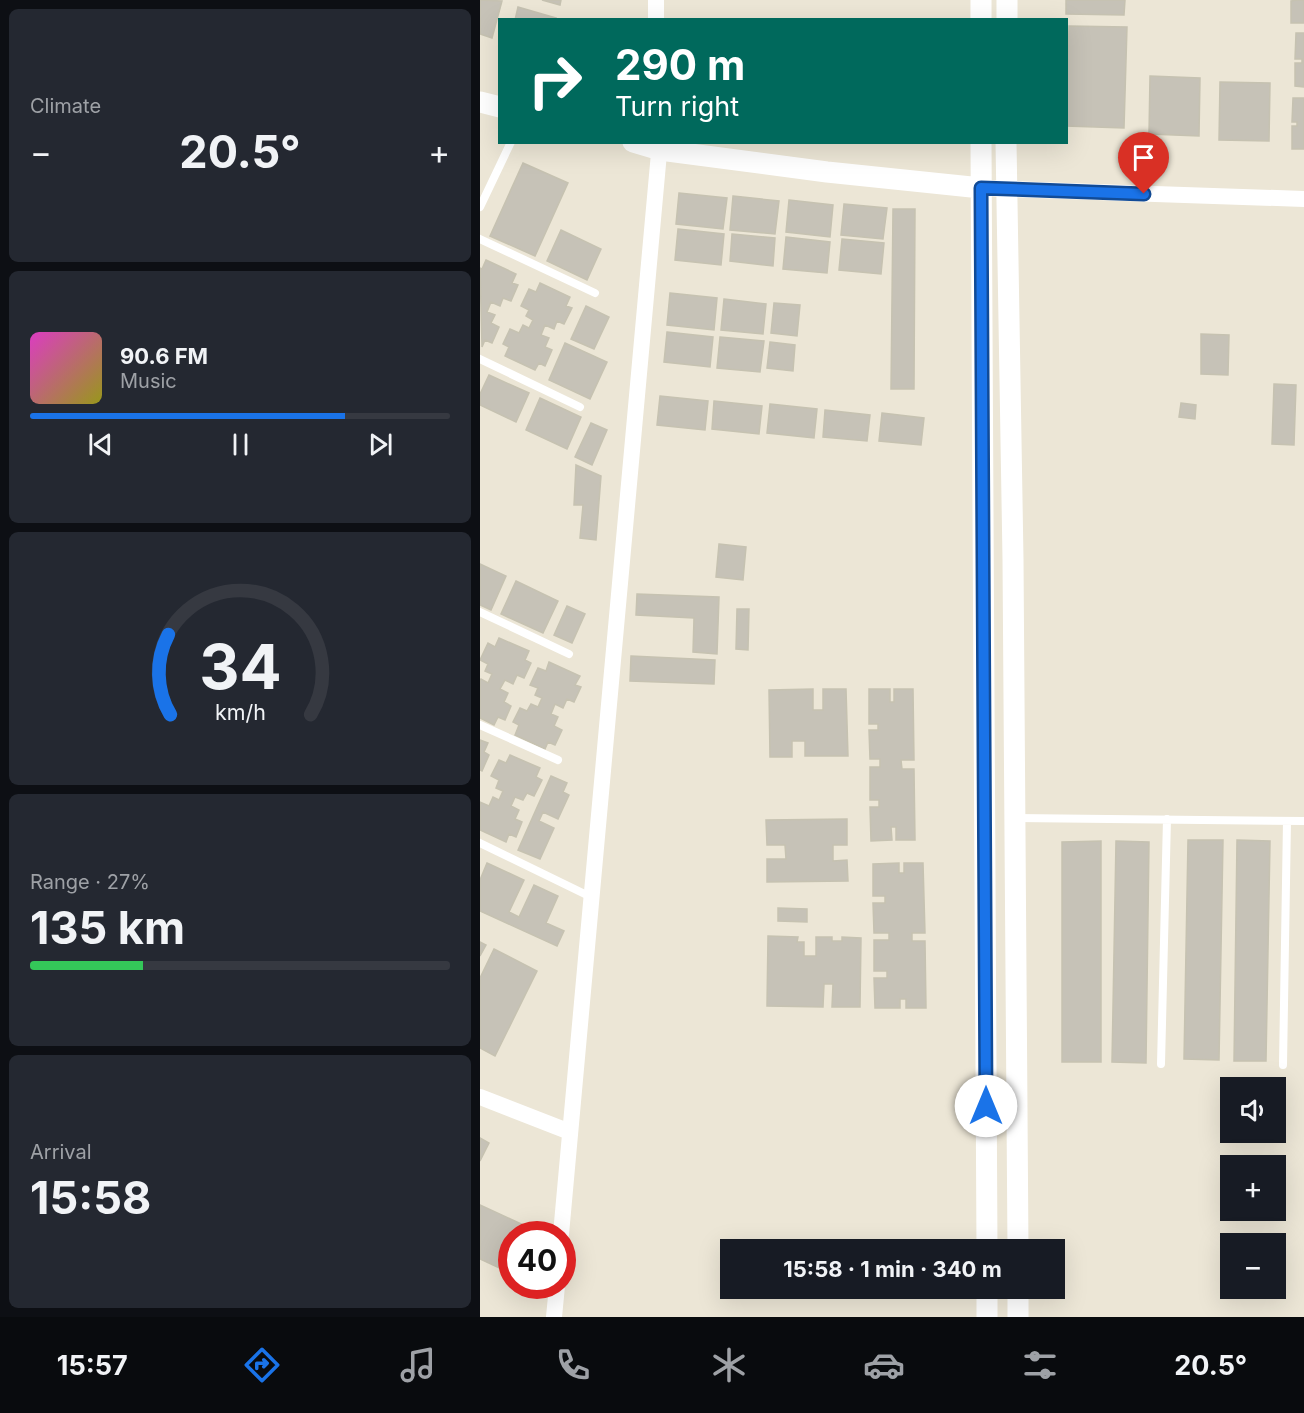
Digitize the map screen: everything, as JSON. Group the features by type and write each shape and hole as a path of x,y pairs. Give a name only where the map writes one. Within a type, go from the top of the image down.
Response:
{"street":[{"path":"656,0 656,18"},
{"path":"981,0 981,18"},
{"path":"1007,0 1007,18"},
{"path":"480,102 498,106"},
{"path":"981,144 987,1239"},
{"path":"1006,144 1016,866 1018,1239"},
{"path":"562,1221 660,146 827,172 981,188 1304,199"},
{"path":"985,867 1016,866"},
{"path":"480,1097 570,1132"},
{"path":"554,1317 556,1299"},
{"path":"987,1299 987,1317"},
{"path":"1018,1299 1018,1317"}],"lane":[{"path":"480,207 510,144"},
{"path":"480,239 595,293"},
{"path":"480,359 580,407"},
{"path":"480,612 569,654"},
{"path":"480,724 558,760"},
{"path":"1015,818 1304,821"},
{"path":"1161,1064 1167,819"},
{"path":"1283,1065 1287,820"},
{"path":"480,843 593,898"}],"building":[{"path":"480,0 502,1 492,38 480,34"},
{"path":"542,0 561,0 560,5"},
{"path":"1066,0 1125,0 1124,15 1066,14"},
{"path":"1304,0 1304,23 1291,23 1291,1"},
{"path":"518,7 556,18 515,18"},
{"path":"1069,26 1127,27 1124,128 1068,126"},
{"path":"1296,33 1304,33 1304,87 1295,86 1295,63 1302,63 1302,59 1295,59"},
{"path":"1150,76 1200,78 1199,136 1149,134"},
{"path":"1220,82 1270,83 1269,141 1219,140"},
{"path":"1293,98 1304,98 1304,149 1292,149 1292,126 1297,126 1297,122 1292,122"},
{"path":"523,163 568,183 535,256 490,236"},
{"path":"679,193 727,198 723,229 676,224"},
{"path":"733,196 779,201 775,234 730,230"},
{"path":"789,200 833,205 830,237 786,232"},
{"path":"844,204 887,208 883,239 841,235"},
{"path":"893,209 915,209 914,389 891,389"},
{"path":"678,229 724,234 721,265 675,260"},
{"path":"561,230 601,249 587,280 547,261"},
{"path":"732,234 775,238 773,266 730,261"},
{"path":"786,237 830,242 827,273 783,269"},
{"path":"842,239 884,243 881,274 839,270"},
{"path":"486,260 516,274 512,283 518,285 511,301 503,298 500,306 491,302 487,312 495,315 491,323 499,327 492,343 485,340 482,347 480,268 482,269"},
{"path":"540,283 570,297 566,306 572,308 564,324 557,321 554,329 545,325 541,335 549,338 545,347 552,350 545,366 539,363 535,370 505,356 509,347 503,344 510,329 519,333 523,325 529,328 533,320 526,316 529,310 521,306 529,289 536,292"},
{"path":"670,293 717,298 714,330 667,325"},
{"path":"724,299 766,304 763,334 721,330"},
{"path":"774,303 800,305 797,336 771,333"},
{"path":"586,306 609,317 594,349 571,339"},
{"path":"667,332 713,337 710,367 664,362"},
{"path":"1201,334 1229,335 1228,375 1201,374"},
{"path":"720,337 764,341 760,372 717,368"},
{"path":"770,342 795,345 793,371 767,368"},
{"path":"565,343 607,362 590,399 549,380"},
{"path":"489,375 529,393 516,422 480,405 480,394"},
{"path":"1274,384 1296,385 1294,445 1272,444"},
{"path":"660,396 708,401 705,430 657,425"},
{"path":"540,398 581,417 567,449 526,430"},
{"path":"714,401 762,406 759,434 712,429"},
{"path":"1181,403 1196,405 1195,419 1179,417"},
{"path":"770,404 817,409 814,438 767,433"},
{"path":"825,410 870,415 867,441 823,437"},
{"path":"882,413 924,418 921,445 879,441"},
{"path":"591,423 607,430 592,465 575,457"},
{"path":"576,465 601,476 596,540 580,538 583,505 574,505"},
{"path":"719,544 746,547 743,580 716,577"},
{"path":"480,564 506,576 491,610 480,605"},
{"path":"516,581 558,601 543,633 501,614"},
{"path":"637,594 719,597 717,654 693,652 694,618 636,615"},
{"path":"567,606 585,614 572,643 554,635"},
{"path":"737,609 749,609 748,650 736,649"},
{"path":"499,638 529,651 525,660 531,663 524,678 517,675 513,684 505,680 500,689 508,693 504,702 511,706 505,720 498,717 494,725 480,718 480,681 481,679 488,683 492,674 485,671 488,664 480,660 488,643 495,647"},
{"path":"631,656 715,660 714,684 630,681"},
{"path":"549,662 580,676 575,685 581,687 574,702 567,699 563,708 555,704 551,714 558,717 554,726 562,730 555,745 548,742 545,749 515,735 519,725 513,722 520,708 527,711 531,704 538,707 542,698 535,695 538,688 530,685 538,668 546,671"},
{"path":"813,689 813,710 823,710 823,689 846,689 848,756 805,756 805,741 792,741 792,757 770,757 769,690"},
{"path":"869,689 890,689 890,702 894,702 894,689 913,689 914,760 901,760 902,769 914,769 915,840 896,840 896,827 891,827 892,840 871,841 870,807 879,807 879,800 870,800 870,767 880,767 880,759 870,759 869,730 878,730 878,724 869,724"},
{"path":"480,740 488,743 484,752 489,755 482,771 480,770"},
{"path":"510,755 540,768 536,777 542,780 534,796 527,793 523,800 515,797 511,806 519,810 515,819 522,822 516,837 509,834 506,842 480,830 480,802 489,806 493,797 499,800 503,791 496,788 499,780 491,776 499,760 506,763"},
{"path":"551,776 567,783 563,792 569,795 558,819 543,812 539,821 554,828 540,859 518,850"},
{"path":"847,819 847,845 833,845 833,861 847,860 848,881 767,882 767,859 786,859 785,845 767,845 766,820"},
{"path":"1188,840 1223,840 1219,1060 1184,1059"},
{"path":"1237,840 1270,841 1266,1061 1234,1061"},
{"path":"1101,841 1101,1062 1062,1062 1062,842"},
{"path":"1116,841 1149,842 1146,1063 1112,1062"},
{"path":"487,863 524,880 509,912 519,917 534,885 558,896 546,923 564,931 557,946 480,911 480,880"},
{"path":"899,863 899,873 904,873 904,863 923,863 925,933 912,933 912,941 925,941 926,1008 906,1008 906,999 900,999 900,1008 875,1008 874,978 887,978 887,971 874,971 874,940 889,940 889,933 874,933 873,903 885,903 885,896 873,896 873,864"},
{"path":"778,908 807,909 807,922 778,921"},
{"path":"768,936 798,937 797,942 804,942 804,956 816,956 816,937 832,937 832,941 842,941 842,937 861,938 860,1007 832,1007 833,984 824,984 823,1007 767,1006"},
{"path":"480,942 486,945 480,956"},
{"path":"494,949 537,971 495,1056 480,1048 480,978"},
{"path":"480,1138 489,1143 480,1161"},
{"path":"480,1205 515,1221 498,1221 498,1267 480,1259"}],"route":[{"path":"986,1106 981,188 1144,194"}]}
